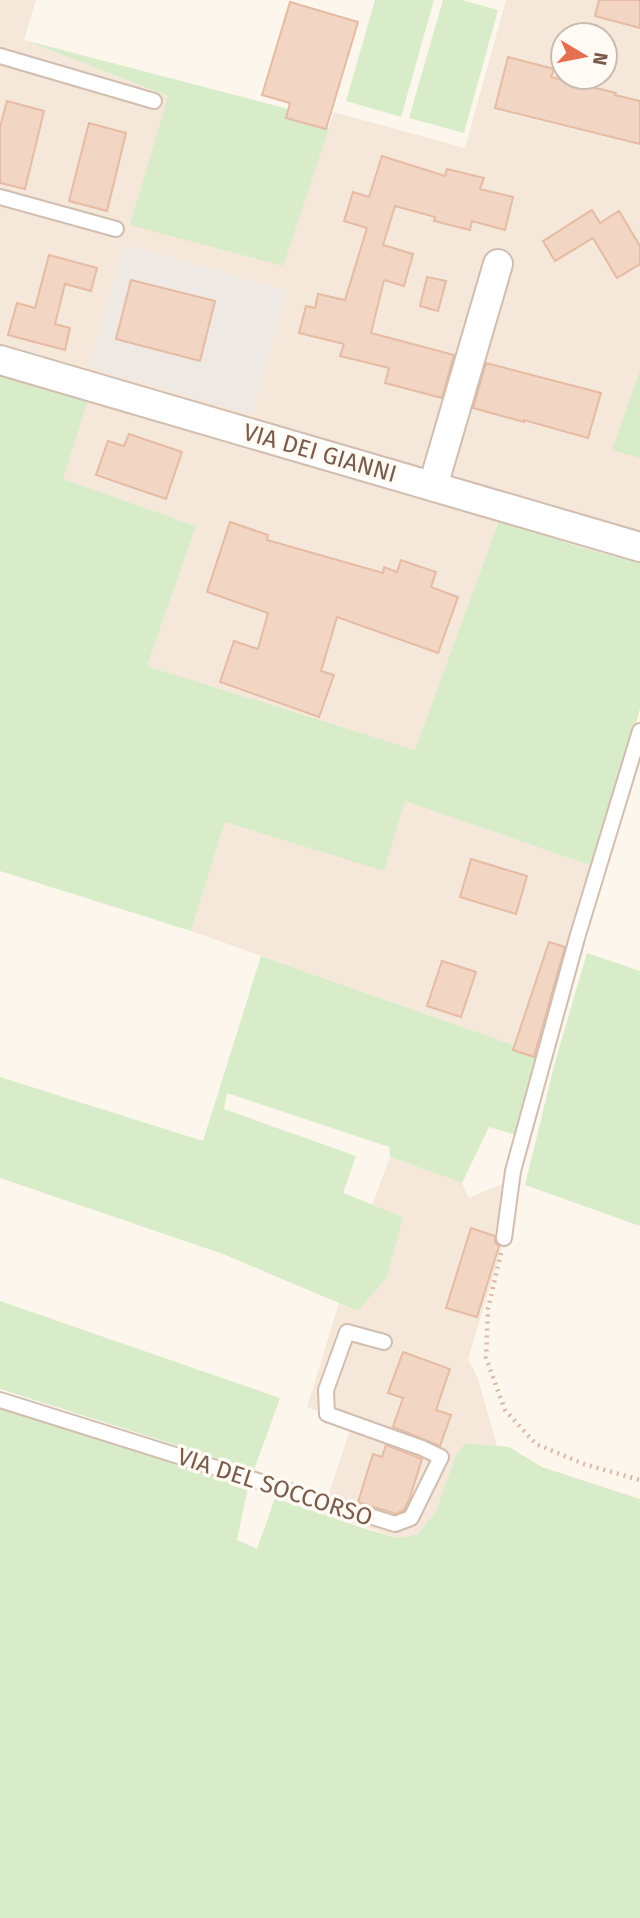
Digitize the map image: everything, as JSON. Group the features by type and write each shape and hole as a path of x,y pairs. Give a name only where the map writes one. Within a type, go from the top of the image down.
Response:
{"street":[{"path":"433,486 498,264"},
{"name":"VIA DEI GIANNI","path":"0,360 640,547"}],"lane":[{"path":"0,56 154,102"},
{"path":"0,197 116,229"},
{"path":"504,1238 513,1171 577,938 640,731"},
{"name":"VIA DEL SOCCORSO","path":"0,1400 395,1524 411,1518 441,1457 327,1414 326,1390 347,1332 384,1342"}],"path":[{"path":"504,1238 488,1309 486,1358 505,1410 536,1444 584,1464 640,1480"}],"shaded area":[{"path":"0,0 36,0 24,40 168,96 282,266 334,112 465,148 506,0 640,0 640,370 613,450 640,458 640,563 575,546 501,515 415,751 147,666 196,526 62,479 0,367"},
{"path":"124,244 287,291 252,414 89,367"},
{"path":"405,801 592,866 542,1055 191,931 225,822"},
{"path":"390,1157 462,1183 469,1198 502,1184 511,1173 503,1244 468,1359 478,1379 497,1446 465,1443 456,1455 436,1511 418,1534 399,1538 322,1514 352,1424 307,1407 339,1303 358,1311 403,1217 372,1205"}],"green space":[{"path":"375,0 434,0 401,117 346,101"},
{"path":"443,0 462,0 498,10 464,133 409,118"},
{"path":"24,40 285,108 329,128 283,266 130,225 168,96"},
{"path":"0,367 90,393 63,479 196,526 147,666 415,750 501,515 575,546 640,563 640,709 592,866 405,801 384,871 225,822 191,931 0,871"},
{"path":"640,370 640,458 612,450"},
{"path":"587,953 640,971 640,1226 525,1185 555,1062"},
{"path":"261,956 542,1055 520,1136 489,1127 462,1183 390,1157 389,1147 227,1093 224,1109 356,1156 343,1193 403,1217 387,1277 358,1311 223,1254 0,1178 0,1077 203,1141"},
{"path":"0,1301 280,1398 254,1470 0,1389"},
{"path":"0,1405 249,1482 237,1540 257,1549 275,1498 398,1538 418,1534 436,1511 456,1455 465,1443 509,1447 542,1467 640,1499 640,1918 0,1918"}],"building":[{"path":"599,0 640,0 640,28 595,16"},
{"path":"290,2 358,22 326,129 286,118 290,103 262,95"},
{"path":"508,57 549,68 549,91 608,91 640,101 640,144 495,108"},
{"path":"7,101 44,111 25,189 0,183 0,127"},
{"path":"89,123 126,133 107,211 69,201"},
{"path":"382,156 445,176 447,169 484,178 480,189 513,197 505,230 472,221 470,230 434,221 435,217 395,206 383,245 413,254 404,286 384,280 371,333 454,355 442,398 385,383 389,368 340,356 344,344 299,333 306,306 315,308 318,294 345,300 367,228 344,221 353,192 369,197"},
{"path":"592,210 600,223 619,211 640,246 640,264 617,278 593,238 555,261 543,241"},
{"path":"49,255 97,268 91,291 65,284 55,324 70,328 65,350 8,335 17,303 35,308"},
{"path":"427,277 446,281 438,311 420,306"},
{"path":"131,280 215,301 200,361 116,339"},
{"path":"486,363 601,393 588,438 473,408"},
{"path":"129,434 182,452 166,499 96,475 108,441 124,446"},
{"path":"230,522 268,535 267,540 383,573 384,567 397,572 401,560 436,572 431,587 458,597 438,653 337,617 321,671 334,675 319,717 220,682 234,641 258,649 268,613 207,592"},
{"path":"471,859 527,876 516,914 460,897"},
{"path":"549,942 565,947 534,1057 513,1050"},
{"path":"442,961 476,972 461,1017 427,1006"},
{"path":"471,1228 495,1236 495,1242 499,1246 477,1317 446,1308"},
{"path":"403,1352 450,1369 436,1410 451,1415 440,1446 393,1427 403,1398 388,1393"},
{"path":"386,1445 422,1459 409,1500 404,1510 396,1514 358,1502 373,1454 382,1457"}]}
